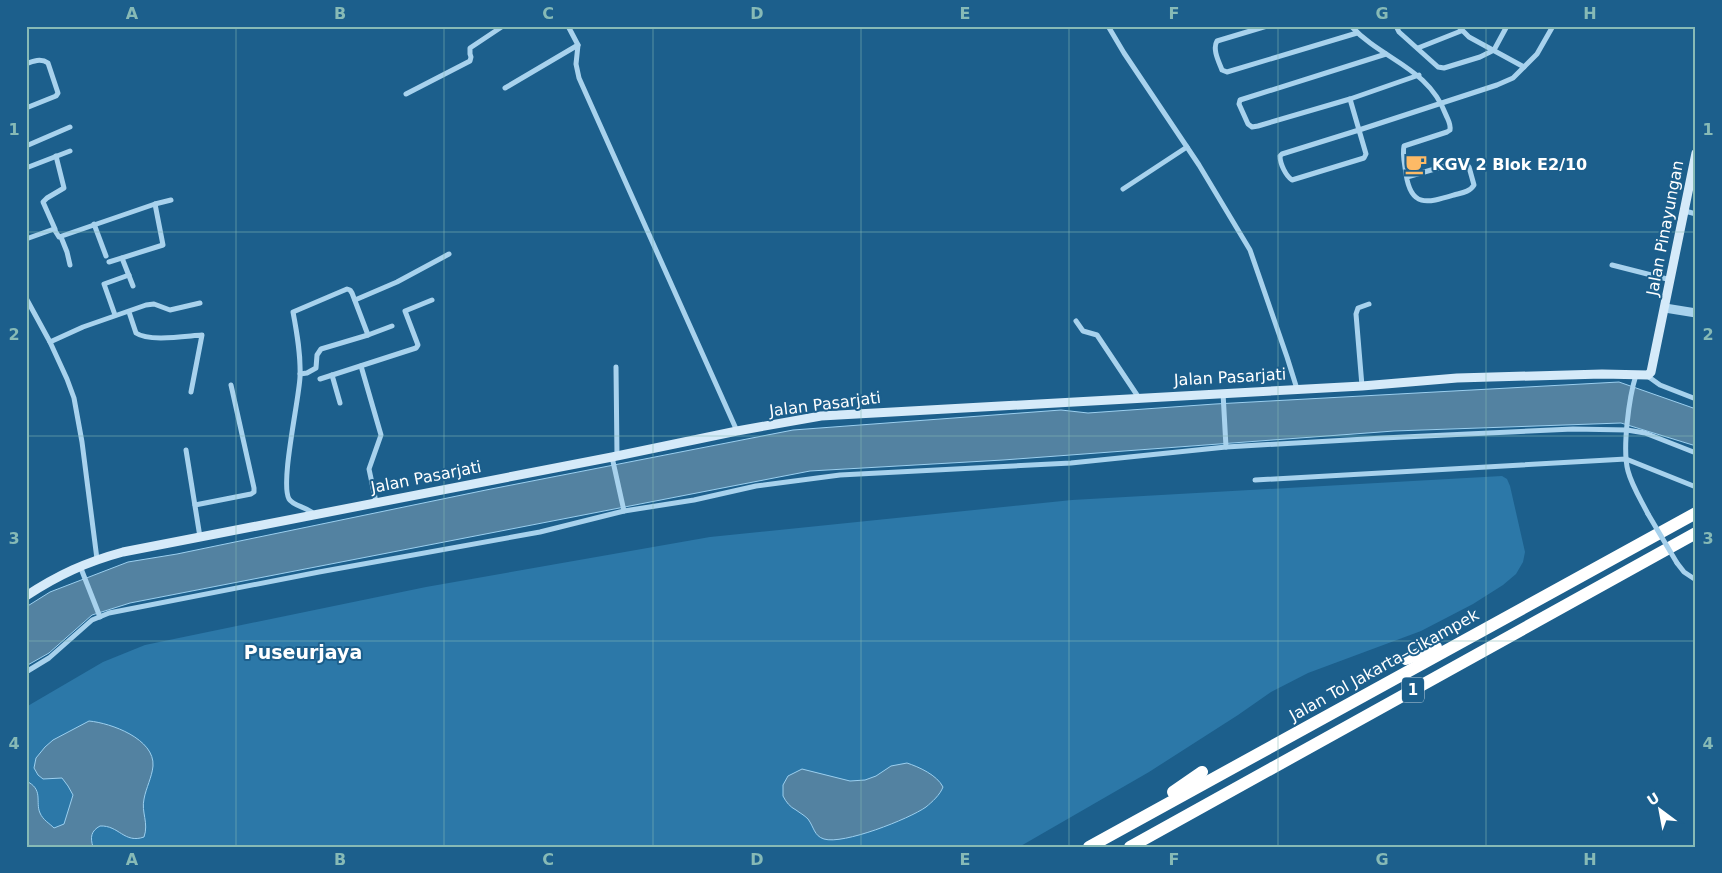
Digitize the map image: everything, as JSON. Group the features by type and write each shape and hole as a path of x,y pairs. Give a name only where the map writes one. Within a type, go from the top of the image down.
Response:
{"highway":[{"name":"Jalan Tol Jakarta–Cikampek","path":"1089,847 1696,513"},
{"name":"1","path":"1130,847 1696,533"},
{"path":"1406,659 1449,641 1478,632"},
{"path":"1113,833 1202,772"}],"main road":[{"name":"Jalan Pinayungan","path":"1641,377 1651,372 1696,153"},
{"name":"Jalan Pasarjati","path":"26,596 54,578 81,570 97,559 123,552 376,502 614,459 736,430 821,416 1362,386 1458,378 1602,374 1641,377"}],"street":[{"path":"406,94 470,61 470,48 504,26"},
{"path":"568,26 578,45 576,64 579,78 736,430"},
{"path":"1108,26 1187,147 1250,250 1288,357 1297,389"},
{"path":"1267,26 1217,41 1214,47 1222,70 1227,72 1357,33"},
{"path":"1351,26 1357,33 1386,54 1419,75 1442,103 1450,130 1404,146 1407,177 1413,196 1417,200 1426,202 1470,190 1474,185 1470,167 1465,162 1459,162 1407,177"},
{"path":"1396,26 1399,32 1438,67 1444,68 1480,57 1494,50 1507,26"},
{"path":"1350,99 1359,130 1366,154 1364,158 1297,180 1289,178 1280,160 1282,154 1359,130 1497,85 1512,78 1538,54 1553,26"},
{"path":"1418,48 1461,28 1524,67"},
{"path":"505,88 578,45"},
{"path":"1386,54 1240,100 1239,104 1248,124 1252,127 1350,99 1419,75"},
{"path":"26,64 36,60 48,62 58,93 56,96 26,108"},
{"path":"26,146 70,127"},
{"path":"1123,189 1187,147"},
{"path":"26,168 70,151"},
{"path":"56,156 64,188 43,202 67,252 70,265"},
{"path":"60,237 94,224 171,200"},
{"path":"109,262 164,244 155,204"},
{"path":"1685,211 1696,214"},
{"path":"94,224 106,256"},
{"path":"26,239 55,229"},
{"path":"355,300 397,282 449,254"},
{"path":"122,258 133,286"},
{"path":"1612,265 1670,280"},
{"path":"115,315 104,284 129,276"},
{"path":"315,515 306,508 294,504 289,499 287,492 288,468 300,374 298,341 293,312 347,289 350,290 355,300 368,335"},
{"path":"26,298 50,342 67,379 76,406 97,559"},
{"path":"320,379 416,348 418,344 405,310 432,300"},
{"path":"50,342 115,315 150,304 170,310 200,303"},
{"path":"1362,386 1356,314 1358,308 1369,304"},
{"path":"1664,308 1696,313"},
{"path":"129,312 138,335 157,337 202,335 191,392"},
{"path":"1076,321 1082,331 1097,335 1139,398"},
{"path":"300,374 307,373 316,368 317,355 322,349 392,326"},
{"path":"361,366 381,435 369,469 376,502"},
{"path":"616,366 614,459 624,511"},
{"path":"332,375 340,403"},
{"path":"1696,399 1641,377 1628,427 1626,459 1628,472 1648,514 1677,563 1684,572 1696,580"},
{"path":"195,504 254,492 231,385"},
{"path":"1223,394 1226,447"},
{"path":"26,672 49,658 82,628 100,617 139,607 540,532 624,511 694,500 756,486 840,475 1071,463 1226,447 1628,427 1696,453"},
{"path":"186,450 200,538"},
{"path":"1255,480 1626,459 1696,487"},
{"path":"81,570 100,617"}],"shaded area":[{"path":"1619,382 1696,409 1696,446 1621,423 1394,431 1003,460 810,471 130,603 92,615 49,653 26,666 26,607 50,592 128,562 177,554 486,490 793,430 1061,410 1088,413 1215,404"},
{"path":"1502,476 1507,479 1510,486 1525,552 1523,562 1516,574 1503,585 1473,604 1421,631 1308,673 1271,692 1149,772 1019,847 26,847 26,707 103,662 145,645 426,587 710,537 1072,500"},
{"path":"89,721 109,725 130,734 147,748 152,756 153,766 143,804 146,827 144,837 131,838 107,826 100,826 92,835 93,847 26,847 26,781 32,784 37,792 41,815 54,828 64,824 73,795 62,778 43,779 38,775 34,768 36,758 53,740"},
{"path":"907,763 922,769 937,779 943,787 940,793 918,812 860,835 833,840 821,838 808,819 790,806 783,796 783,785 788,776 802,769 850,781 865,780 876,776 891,766"}],"place":[{"name":"KGV 2 Blok E2/10","path":"1416,164"}],"district":[{"name":"Puseurjaya","path":"303,652"}]}
